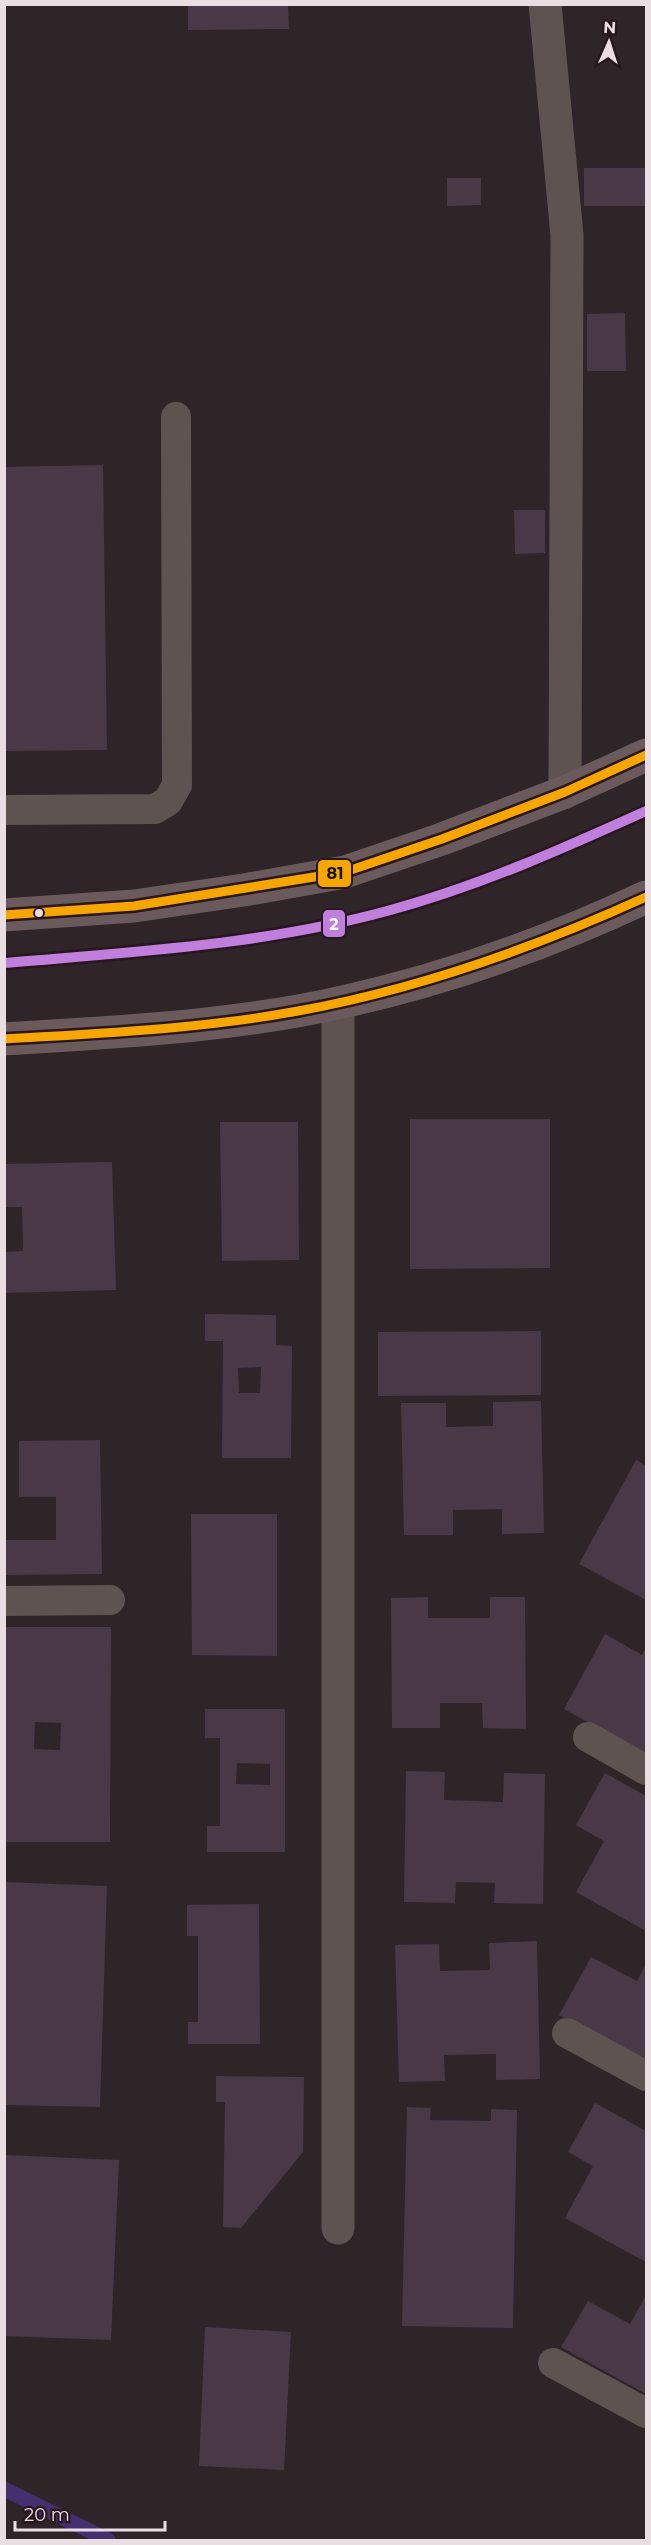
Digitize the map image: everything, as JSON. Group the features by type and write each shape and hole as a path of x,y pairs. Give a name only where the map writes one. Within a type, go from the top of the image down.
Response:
{"main road":[{"path":"4,915 134,906 345,872 442,839 565,792 646,755"},
{"path":"4,1039 178,1027 338,1003 499,958 592,922 646,897"}],"street":[{"path":"545,4 567,235 565,792"},
{"path":"338,1003 338,2228"}],"lane":[{"path":"4,810 155,809 168,801 177,785 176,417"},
{"path":"4,1601 110,1600"},
{"path":"588,1737 646,1770"},
{"path":"567,2033 646,2076"},
{"path":"553,2363 646,2413"}],"building":[{"path":"188,4 288,4 289,29 188,30"},
{"path":"584,168 646,168 646,206 584,206"},
{"path":"447,178 481,178 481,205 447,206"},
{"path":"625,313 626,371 587,371 587,314"},
{"path":"103,465 107,750 4,751 4,467"},
{"path":"514,510 545,510 545,553 515,554"},
{"path":"410,1119 550,1119 550,1268 410,1269"},
{"path":"220,1122 298,1122 299,1260 222,1261"},
{"path":"112,1162 116,1290 4,1293 4,1252 23,1251 22,1207 4,1207 4,1164"},
{"path":"205,1314 276,1315 276,1345 292,1346 291,1458 222,1458 223,1341 205,1341","holes":["261,1367 260,1393 239,1393 238,1368"]},
{"path":"541,1331 541,1395 378,1396 378,1332"},
{"path":"541,1401 544,1533 502,1534 502,1509 453,1510 453,1535 404,1535 401,1403 446,1403 446,1427 493,1426 493,1402"},
{"path":"100,1440 102,1574 4,1575 4,1540 56,1540 56,1497 19,1497 19,1441"},
{"path":"636,1460 646,1466 646,1600 579,1564"},
{"path":"191,1514 277,1514 277,1656 192,1655"},
{"path":"428,1597 428,1618 490,1618 490,1597 525,1597 526,1729 483,1728 482,1703 440,1703 440,1728 392,1728 391,1598"},
{"path":"4,1627 111,1627 110,1842 4,1842","holes":["35,1722 61,1723 60,1750 34,1749"]},
{"path":"605,1634 642,1655 646,1647 646,1754 564,1709"},
{"path":"205,1709 285,1709 285,1852 207,1852 207,1826 220,1826 220,1738 205,1738","holes":["237,1763 270,1764 270,1785 236,1784"]},
{"path":"406,1771 445,1772 444,1800 503,1802 504,1773 545,1774 543,1904 494,1903 495,1883 456,1882 455,1903 404,1902"},
{"path":"605,1773 646,1796 646,1931 576,1892 604,1841 576,1825"},
{"path":"4,1882 107,1886 100,2107 4,2105"},
{"path":"259,1904 260,2044 188,2044 188,2022 198,2022 198,1936 187,1936 187,1905"},
{"path":"537,1941 540,2079 496,2080 496,2054 444,2055 445,2081 399,2082 395,1945 439,1944 440,1971 490,1970 489,1943"},
{"path":"591,1957 637,1981 646,1964 646,2063 559,2015"},
{"path":"216,2076 304,2077 303,2152 241,2228 223,2227 225,2102 216,2102"},
{"path":"595,2103 646,2131 646,2262 565,2218 593,2166 568,2152"},
{"path":"407,2107 431,2108 430,2120 491,2121 491,2109 517,2110 513,2328 402,2326"},
{"path":"4,2155 119,2160 111,2340 4,2336"},
{"path":"646,2295 646,2394 561,2347 588,2301 630,2324"},
{"path":"205,2327 291,2332 284,2470 199,2466"}],"waterway":[{"path":"4,2489 108,2540"}],"transit line":[{"name":"81","path":"4,915 134,906 345,872 442,839 565,792 646,755"},
{"name":"2","path":"4,963 197,946 340,923 454,891 551,853 646,811"},
{"name":"81","path":"4,1039 225,1022 343,1002 432,979 519,950 646,897"}]}
